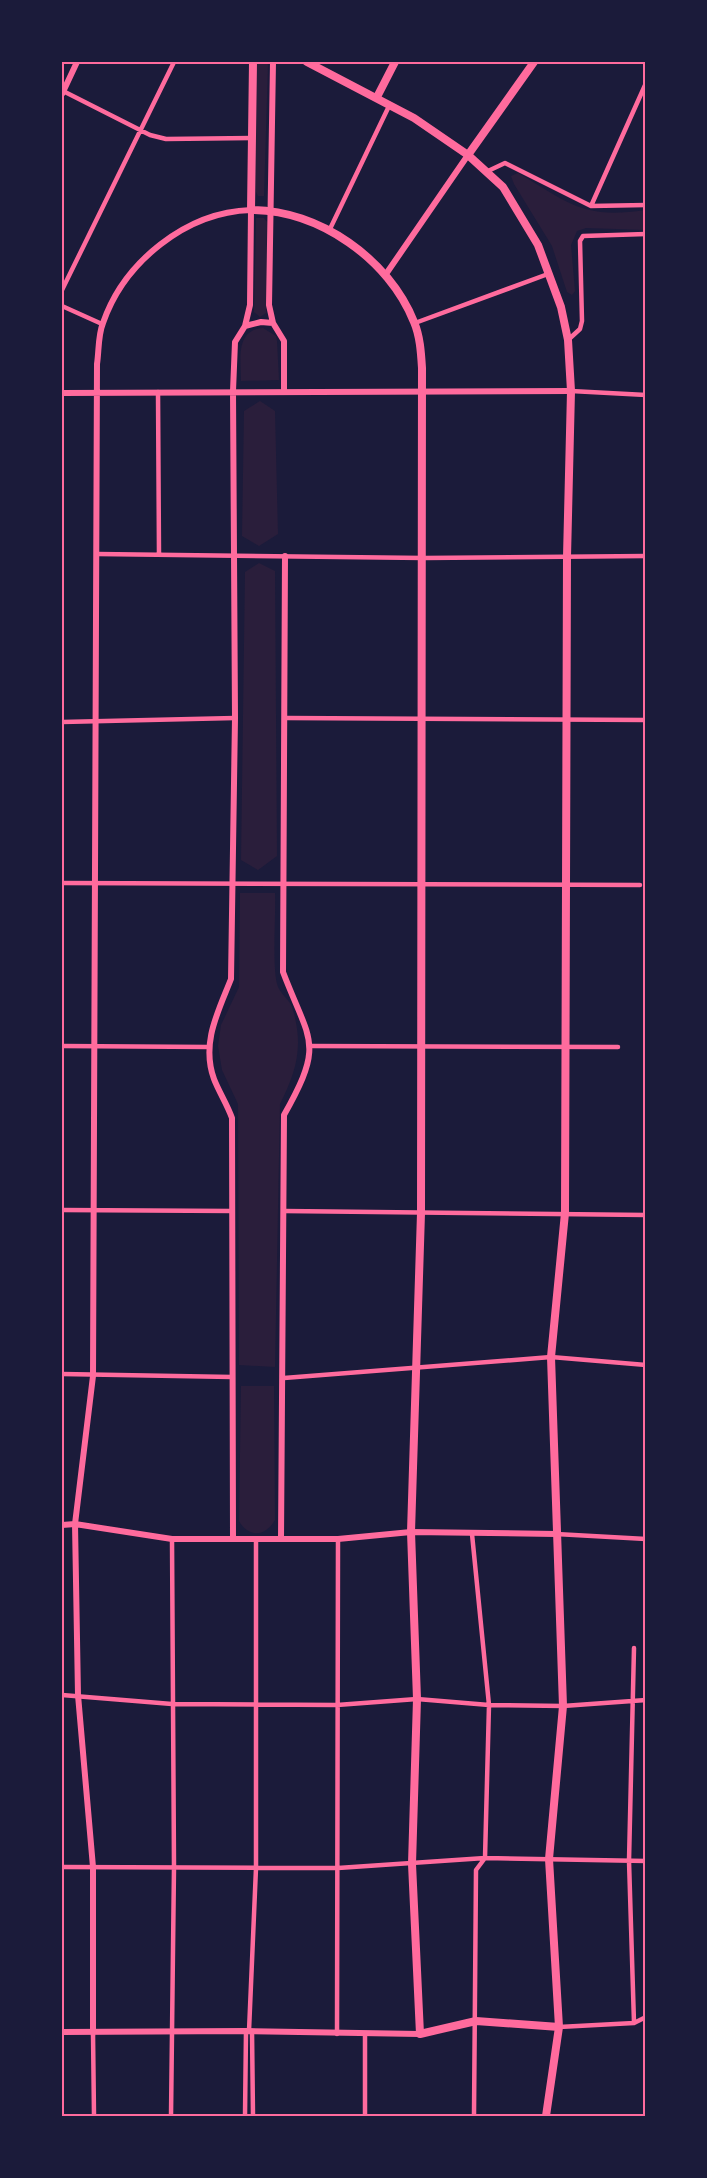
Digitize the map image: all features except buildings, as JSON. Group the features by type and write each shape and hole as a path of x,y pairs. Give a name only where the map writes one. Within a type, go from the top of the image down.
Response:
{"highway":[{"path":"253,62 251,210 269,210 329,231 346,241 386,274 415,323 420,341 424,558 424,719 420,884 421,1213 411,1532 417,1699 412,1864 420,2034 476,2021 560,2027"},
{"path":"307,62 390,104 468,155 488,171 503,187 523,216 561,307 568,340 571,391 567,557 565,1213 551,1358 563,1706 549,1859 560,2027 546,2116"}],"main road":[{"path":"377,97 395,62"},
{"path":"468,155 534,62"}],"street":[{"path":"77,62 62,92 140,130 166,138 252,138"},
{"path":"62,290 174,62"},
{"path":"273,62 269,305 273,323 284,341 284,391"},
{"path":"591,206 645,83"},
{"path":"329,231 390,104"},
{"path":"386,274 468,155"},
{"path":"488,171 505,163 591,206 645,205"},
{"path":"94,2116 93,1867 78,1695 75,1524 93,1376 96,392 102,324 125,280 161,244 180,230 224,213 251,210 250,305 244,326 235,342 233,391 235,718 231,979 215,1016 209,1047 210,1066 232,1118 233,1539"},
{"path":"568,340 580,329 582,321 580,241 583,236 645,234"},
{"path":"415,323 548,273"},
{"path":"62,306 102,324"},
{"path":"244,326 261,321 273,323"},
{"path":"62,393 571,391 645,395"},
{"path":"158,392 159,555"},
{"path":"97,554 424,558 645,556"},
{"path":"281,1539 284,1378 284,1115 306,1074 310,1046 304,1020 283,972 285,556"},
{"path":"62,722 235,718"},
{"path":"286,718 645,720"},
{"path":"62,883 640,885"},
{"path":"62,1046 209,1047"},
{"path":"310,1046 618,1047"},
{"path":"62,1210 232,1211"},
{"path":"284,1211 645,1215"},
{"path":"284,1378 551,1358 645,1365"},
{"path":"62,1374 232,1377"},
{"path":"62,1525 75,1524 172,1539 338,1539 411,1532 556,1534 645,1539"},
{"path":"472,1534 489,1705 485,1858 476,1870 474,2115"},
{"path":"171,2116 174,1867 172,1539"},
{"path":"245,2116 256,1868 256,1539"},
{"path":"337,2034 338,1539"},
{"path":"634,1648 629,1861 634,2023"},
{"path":"62,1695 172,1704 256,1705 337,1705 417,1699 489,1705 563,1706 645,1700"},
{"path":"62,1867 338,1868 485,1858 645,1861"},
{"path":"560,2027 634,2023 645,2017"},
{"path":"249,2031 253,2116"},
{"path":"62,2032 249,2031 420,2034"},
{"path":"365,2034 365,2116"}],"shaded area":[{"path":"256,62 266,62 268,65 264,196 258,196 256,192"},
{"path":"518,173 577,206 606,213 645,210 645,230 586,228 577,231 571,245 575,291 572,295 567,292 552,246 514,184 511,176"},
{"path":"256,218 264,218 267,222 266,313 260,317 254,312"},
{"path":"263,328 276,336 279,380 241,381 241,347 248,334"},
{"path":"260,401 275,411 278,534 259,546 242,536 244,411"},
{"path":"259,563 275,571 277,856 258,870 241,860 245,572"},
{"path":"240,893 275,893 274,952 277,984 292,1007 298,1033 297,1057 291,1080 280,1104 275,1367 239,1365 238,1104 222,1070 218,1046 221,1025 239,987"},
{"path":"241,1386 274,1386 275,1520 267,1530 257,1533 247,1530 239,1521"}]}
